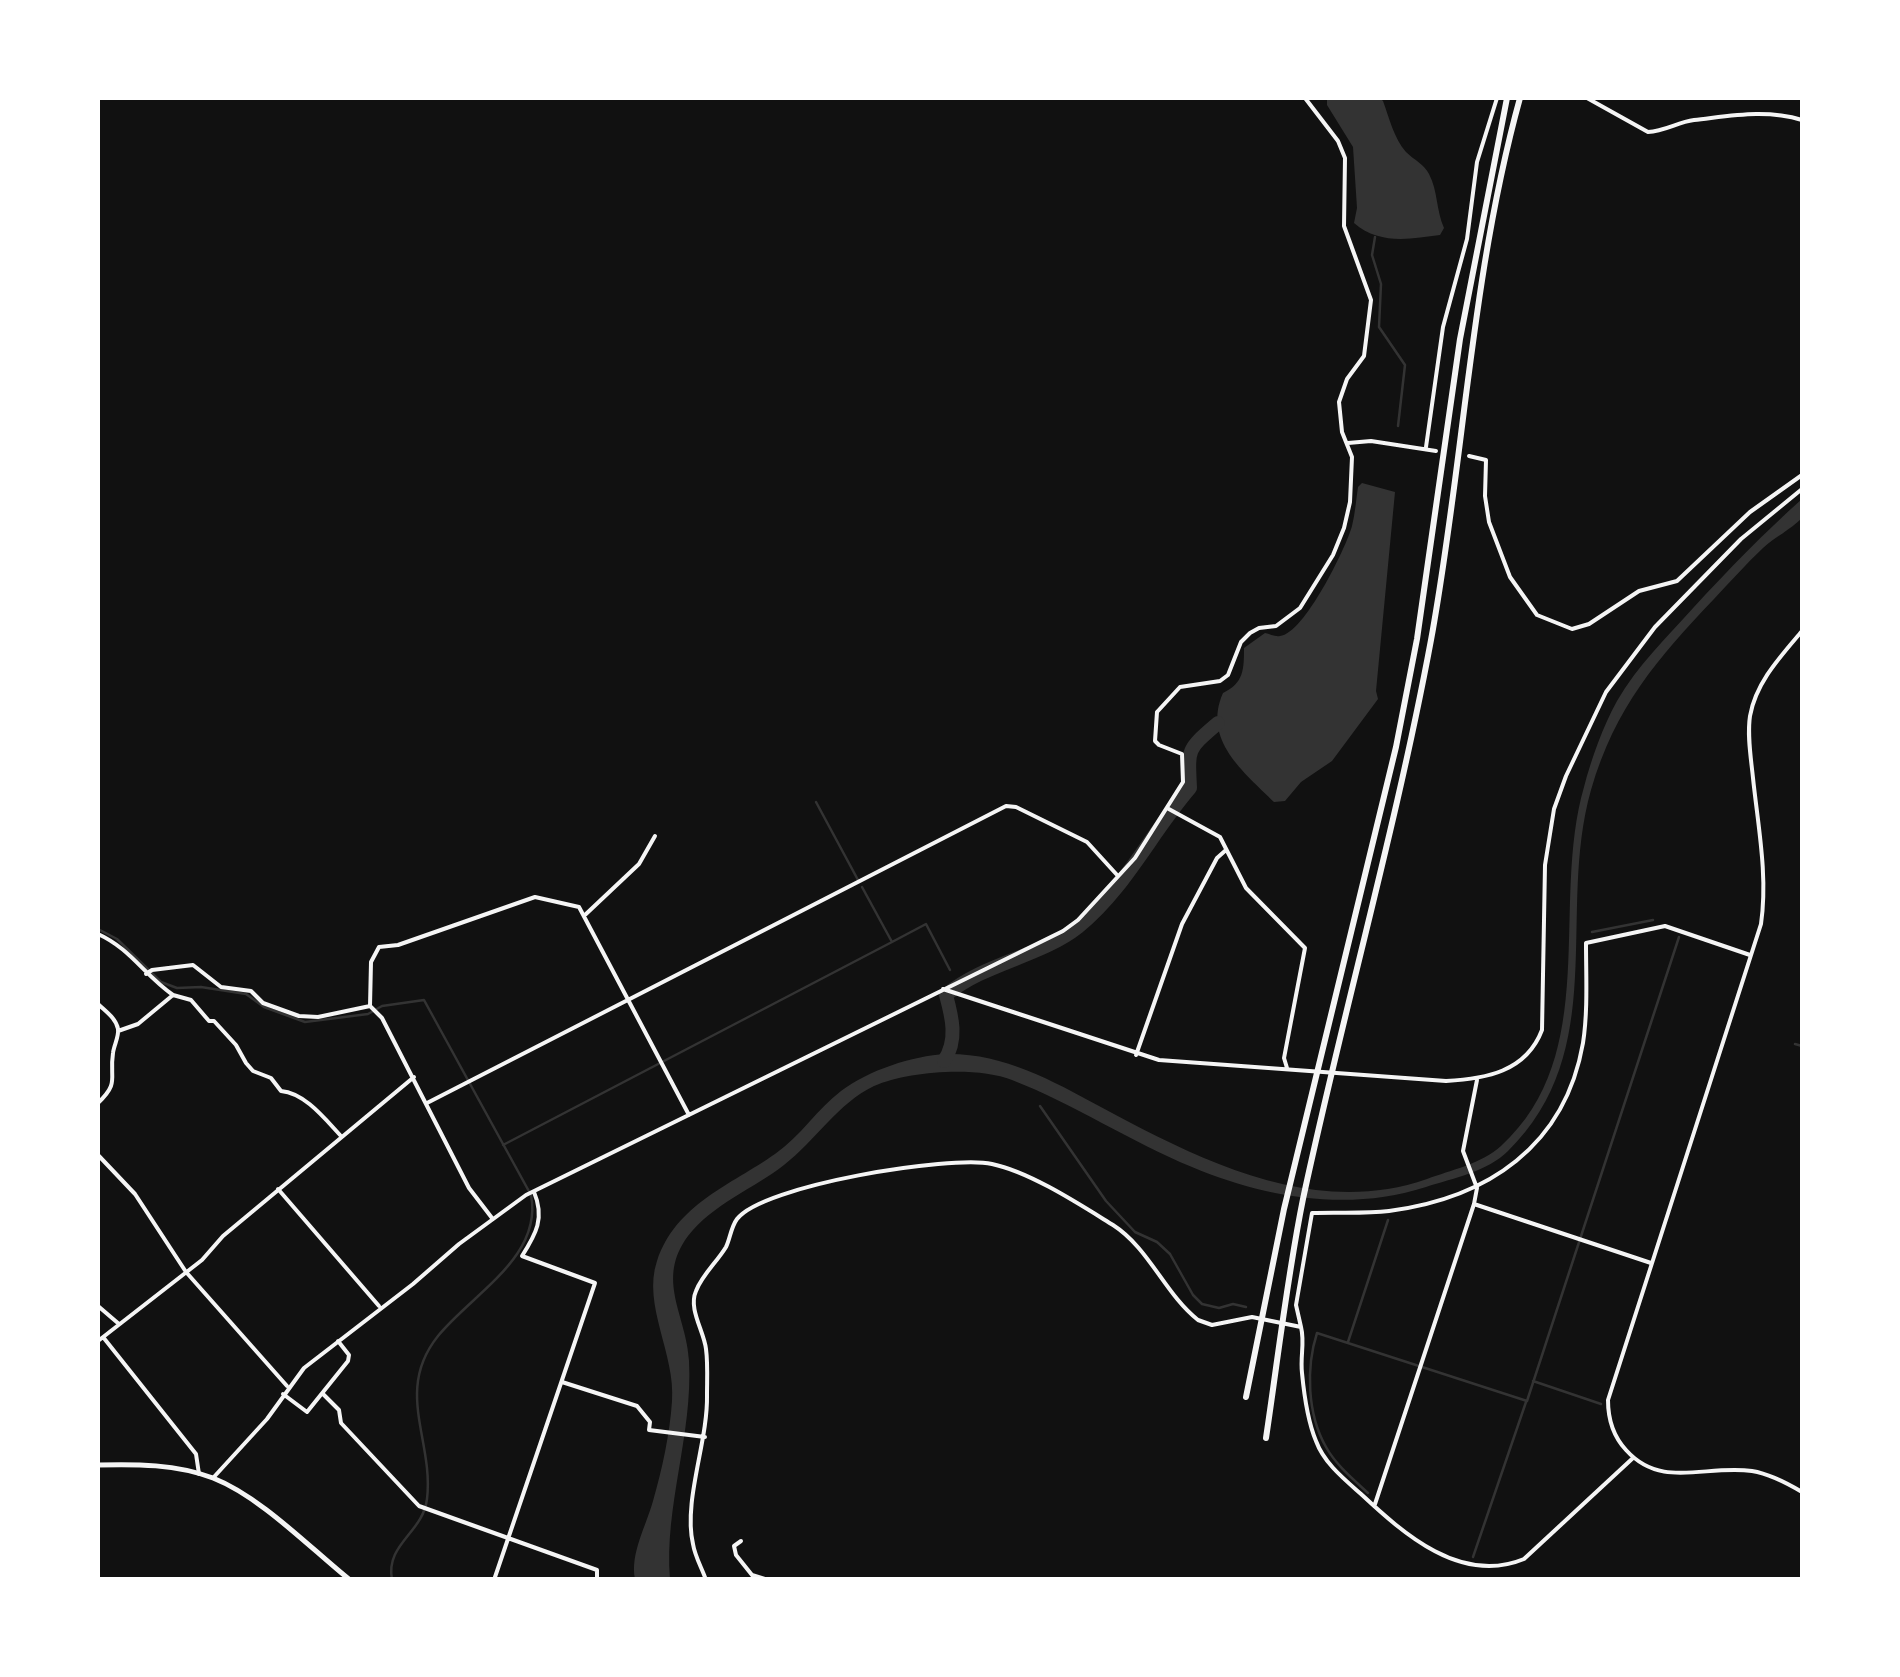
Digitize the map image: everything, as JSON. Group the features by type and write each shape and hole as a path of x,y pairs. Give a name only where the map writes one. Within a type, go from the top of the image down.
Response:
{"highway":[{"path":"1246,1397 1320,1055 1374,845 1410,675 1460,339 1507,98"},
{"path":"1266,1438 1302,1202 1386,848 1430,642 1450,523 1487,242 1520,98"}],"main road":[{"path":"98,1465 155,1466 213,1478 238,1490 350,1580"}],"street":[{"path":"213,1478 267,1419 304,1368 526,1195 1063,931 1136,858 1184,782 1182,754 1156,741 1157,712 1180,687 1220,681 1228,675 1241,642 1250,633 1276,626 1300,608 1344,528 1352,457 1338,415 1339,402 1347,380 1364,356 1371,300 1344,226 1345,158 1338,141 1305,98"},
{"path":"1426,447 1443,326 1467,239 1477,162 1497,98"},
{"path":"1587,98 1648,132 1735,113 1780,114 1802,120"},
{"path":"1348,443 1371,441 1436,451"},
{"path":"1469,456 1486,460 1488,522 1515,586 1536,615 1572,629 1589,624 1639,591 1677,581 1750,512 1802,476"},
{"path":"943,989 1158,1060 1429,1080 1477,1080 1500,1073 1522,1060 1542,1030 1547,844 1566,776 1606,692 1655,627 1740,538 1802,488"},
{"path":"1802,630 1759,688 1750,714 1765,896 1752,956 1608,1400 1613,1432 1633,1458 1650,1470 1754,1471 1802,1492"},
{"path":"427,1103 1006,806 1016,807 1087,842 1118,876"},
{"path":"1167,808 1215,832 1246,888 1304,948 1284,1058 1287,1068"},
{"path":"585,916 639,864 655,836"},
{"path":"1136,1054 1182,924 1226,850"},
{"path":"492,1218 469,1188 414,1077 373,1009 370,962 380,946 398,945 535,897 579,907 689,1115"},
{"path":"1633,1458 1524,1559 1504,1567 1478,1566 1430,1550 1336,1472 1314,1437 1301,1369 1305,1344 1296,1305 1312,1213 1390,1211 1477,1188 1506,1170 1536,1141 1570,1090 1583,1041 1586,943 1666,926 1752,956"},
{"path":"98,934 134,956 146,974 173,995 198,1006 236,1045 253,1071 271,1078 280,1092 290,1092 314,1108 342,1136"},
{"path":"146,974 193,965 221,987 251,991 263,1002 299,1016 318,1018 373,1009"},
{"path":"118,1032 138,1024 173,995"},
{"path":"98,1004 112,1018 118,1032 112,1056 114,1081 111,1091 98,1104"},
{"path":"199,1474 196,1454 100,1339 186,1272 278,1189 414,1077"},
{"path":"1374,1507 1474,1204 1477,1188 1462,1152 1477,1080"},
{"path":"98,1155 136,1194 186,1272 288,1387"},
{"path":"706,1580 690,1531 704,1437 707,1360 694,1305 695,1292 727,1246 737,1219 781,1195 824,1182 957,1162 992,1164 1031,1179 1116,1227 1198,1320 1220,1325 1252,1316 1301,1326"},
{"path":"278,1189 380,1308"},
{"path":"494,1580 595,1283 522,1256 538,1231 540,1217 534,1192"},
{"path":"1474,1204 1651,1263"},
{"path":"98,1306 119,1324"},
{"path":"283,1394 306,1412 348,1361 349,1355 338,1341"},
{"path":"562,1382 637,1406 650,1422 649,1430 704,1437"},
{"path":"322,1394 339,1410 341,1423 419,1506 597,1570 597,1580"},
{"path":"742,1541 734,1546 736,1555 752,1575 768,1580"}],"shaded area":[{"path":"1327,98 1383,101 1402,147 1432,180 1444,228 1440,235 1384,238 1354,223 1357,208 1353,147 1327,105"},
{"path":"1362,483 1395,492 1378,699 1332,761 1301,782 1285,801 1274,802 1229,754 1218,726 1218,710 1223,693 1241,675 1244,648 1265,633 1278,636 1290,632 1312,606 1348,537"},
{"path":"1802,499 1802,518 1757,554 1674,642 1640,686 1612,734 1591,790 1582,837 1575,979 1560,1069 1540,1112 1508,1151 1469,1174 1397,1195 1338,1200 1308,1198 1220,1178 1058,1100 997,1076 943,1072 874,1086 849,1102 784,1165 709,1215 678,1252 673,1283 687,1345 689,1388 671,1525 670,1579 635,1579 637,1550 659,1477 671,1413 672,1384 654,1295 657,1261 666,1241 691,1210 784,1147 832,1098 864,1077 891,1065 933,1055 987,1058 1045,1078 1216,1163 1299,1187 1341,1192 1384,1190 1427,1179 1465,1166 1501,1146 1532,1109 1552,1068 1563,1023 1568,976 1575,832 1587,777 1607,721 1625,688 1653,652"}],"waterway":[{"path":"1375,237 1372,255 1381,284 1379,327 1405,365 1398,426"},
{"path":"944,1061 952,1037 946,995 977,975 1047,946 1095,912 1190,788 1192,750 1218,723"},
{"path":"816,802 858,880"},
{"path":"862,887 892,942 926,924 950,970"},
{"path":"1592,932 1653,920"},
{"path":"98,929 117,939 161,982 177,988 201,987 246,994 264,1007 305,1022 368,1014 382,1006 424,1000 531,1195 532,1217 516,1256 452,1320 425,1356 417,1396 428,1477 427,1499 419,1521 394,1557 392,1580"},
{"path":"1368,1493 1330,1454 1315,1420 1310,1375 1317,1333 1527,1401 1679,937"},
{"path":"503,1145 892,942"},
{"path":"1795,1044 1802,1046"},
{"path":"1040,1106 1106,1201 1135,1232 1157,1242 1170,1254 1202,1304 1246,1307"},
{"path":"1348,1342 1388,1220"},
{"path":"1533,1381 1601,1404"},
{"path":"1473,1557 1526,1402"}]}
